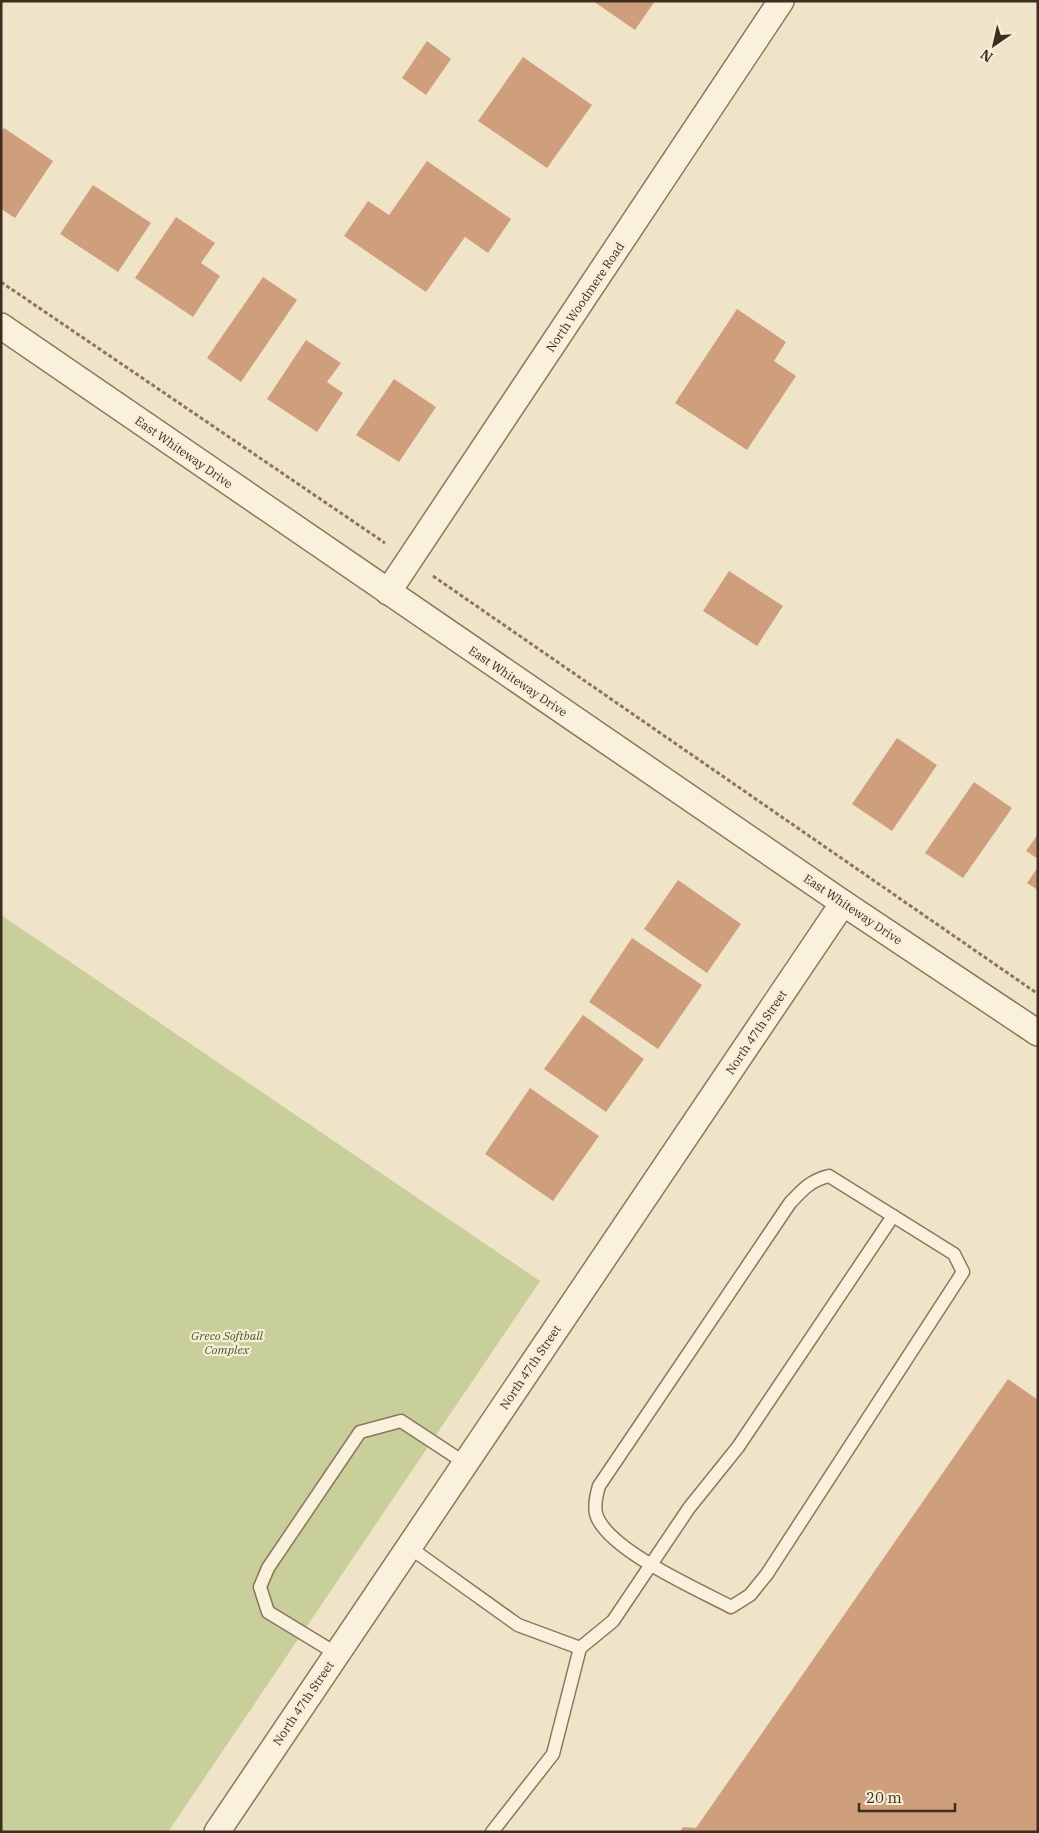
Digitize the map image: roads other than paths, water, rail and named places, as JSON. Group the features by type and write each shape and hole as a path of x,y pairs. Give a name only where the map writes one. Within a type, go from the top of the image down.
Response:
{"street":[{"name":"North Woodmere Road","path":"388,592 782,1"},
{"name":"East Whiteway Drive","path":"1,326 843,903 1038,1033"},
{"name":"North 47th Street","path":"217,1832 843,903"}],"lane":[{"path":"829,1176 893,1216 954,1254 963,1272 767,1574 750,1595 731,1607 651,1564 610,1537 597,1518 595,1497 598,1486 790,1203 804,1187 817,1179 829,1176"},
{"path":"492,1832 552,1754 580,1648 613,1621 689,1508 738,1447 893,1216"},
{"path":"337,1654 268,1612 260,1587 268,1568 350,1446 360,1432 401,1420 465,1464"},
{"path":"409,1547 518,1625 580,1648"}],"park label":[{"name":"Greco Softball Complex","path":"227,1342"}]}
